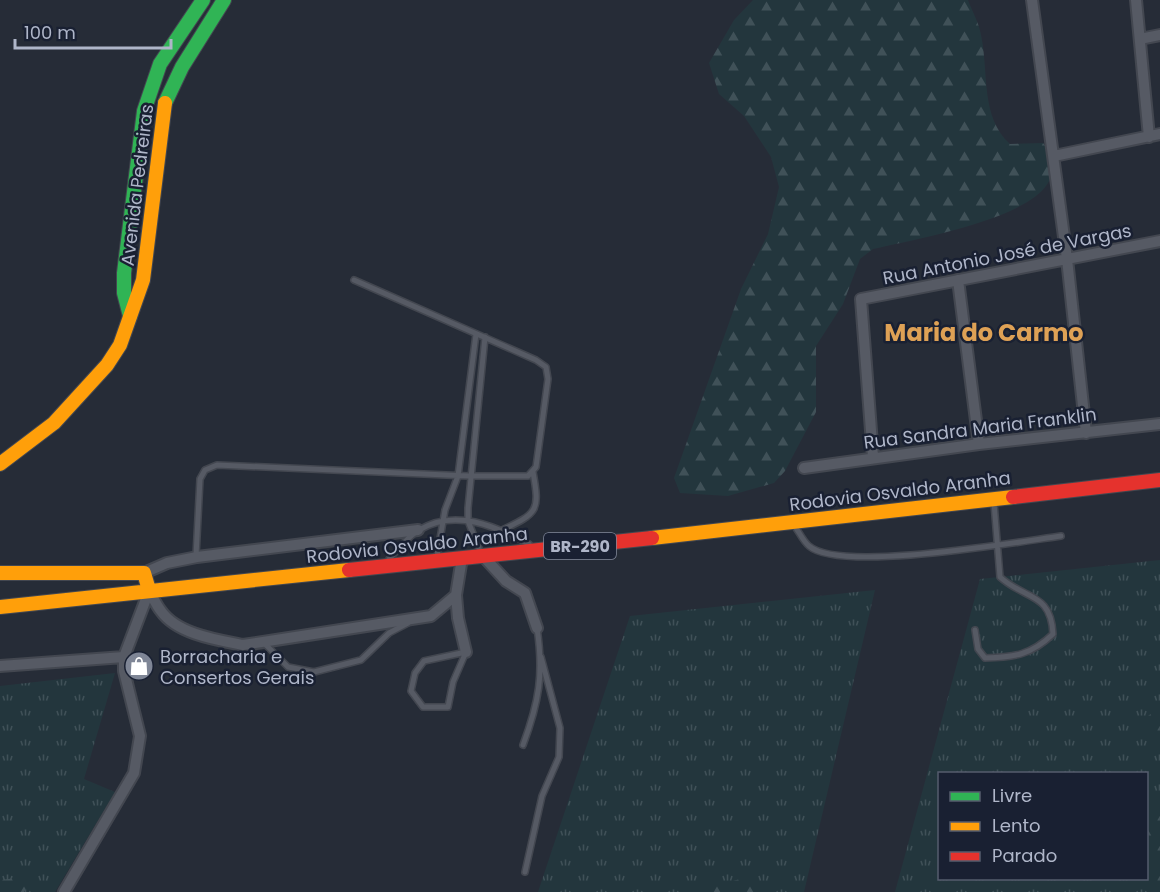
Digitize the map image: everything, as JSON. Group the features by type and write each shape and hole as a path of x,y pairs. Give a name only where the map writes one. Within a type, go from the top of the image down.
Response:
{"main road":[{"name":"Avenida Pedreiras","path":"130,316 124,293 123,273 144,111 160,64 203,0"},
{"name":"Avenida Pedreiras","path":"0,464 54,423 85,391 120,345 143,280 163,110 171,85 186,56 224,0"},
{"path":"153,82 171,85"},
{"path":"129,226 149,227"},
{"name":"Rodovia Osvaldo Aranha","path":"0,607 542,550 1160,480"},
{"path":"0,573 116,571 144,573 149,590"}],"street":[{"path":"1032,0 1067,259 1086,433"},
{"path":"1054,156 1155,136 1136,0"},
{"path":"1140,39 1160,35"},
{"name":"Rua Antonio José de Vargas","path":"873,457 861,299 1160,241"},
{"path":"958,280 979,444"},
{"name":"Rua Sandra Maria Franklin","path":"804,468 873,457 1160,424"},
{"path":"144,573 167,563 196,557 418,530"},
{"path":"482,556 506,581 525,593 537,628"},
{"path":"462,558 456,595 458,618 466,652"},
{"path":"149,590 162,613 178,624 212,639 243,645 431,616 456,595"},
{"path":"64,892 134,773 140,736 124,671 124,657 149,590"},
{"path":"0,666 124,657"}],"lane":[{"path":"196,557 200,479 206,470 217,465 458,476 528,476 536,467 546,390 546,367 536,360 354,280"},
{"path":"436,561 443,520 458,476 476,334"},
{"path":"482,556 468,521 470,476 485,337"},
{"path":"502,530 524,520 536,507 538,500 532,472"},
{"path":"975,630 978,649 985,658 1018,657 1043,644 1053,633 1053,620 1043,601 1013,588 1000,577 993,499"},
{"path":"381,566 418,530 443,520 487,523 542,550"},
{"path":"791,522 810,548 841,555 950,553 1061,536"},
{"path":"262,642 288,667 314,672 362,660 389,633 412,620"},
{"path":"525,872 542,796 559,757 560,728 541,657 537,628"},
{"path":"466,652 453,682 448,706 423,707 411,691 415,673 424,661 466,652"},
{"path":"523,745 537,708 541,657"}],"green space":[{"path":"753,0 968,0 981,35 987,93 994,121 1000,133 1010,144 1043,143 1054,156 1051,177 1036,196 1017,208 994,218 873,249 860,259 843,304 816,346 816,412 785,471 774,483 728,496 680,493 674,478 741,289 768,234 779,187 771,157 744,116 719,94 709,63 734,20"},
{"path":"1160,560 1160,892 895,892 980,579"},
{"path":"875,590 804,892 538,892 630,616"},
{"path":"115,673 84,779 115,792 55,892 0,892 0,686"},
{"path":"1160,707 1160,746 1155,747 1148,733 1148,716"},
{"path":"1160,809 1160,892 1151,892 1154,856 1148,833 1148,817"},
{"path":"33,876 24,892 0,892 0,880"},
{"path":"740,879 764,888 766,892 695,892"}],"traffic: fast":[{"path":"130,316 124,293 124,273 144,111 160,64 203,0"},
{"path":"165,103 182,67 224,0"}],"traffic: slow":[{"path":"0,464 54,423 107,365 120,345 143,280 165,103"},
{"path":"652,538 1013,497"},
{"path":"0,607 349,570"},
{"path":"0,573 144,573 149,590"}],"traffic: jam":[{"path":"1013,497 1160,480"},
{"path":"349,570 652,538"}],"place":[{"name":"Borracharia e Consertos Gerais","path":"139,666"}],"district":[{"name":"Maria do Carmo","path":"984,332"}]}
